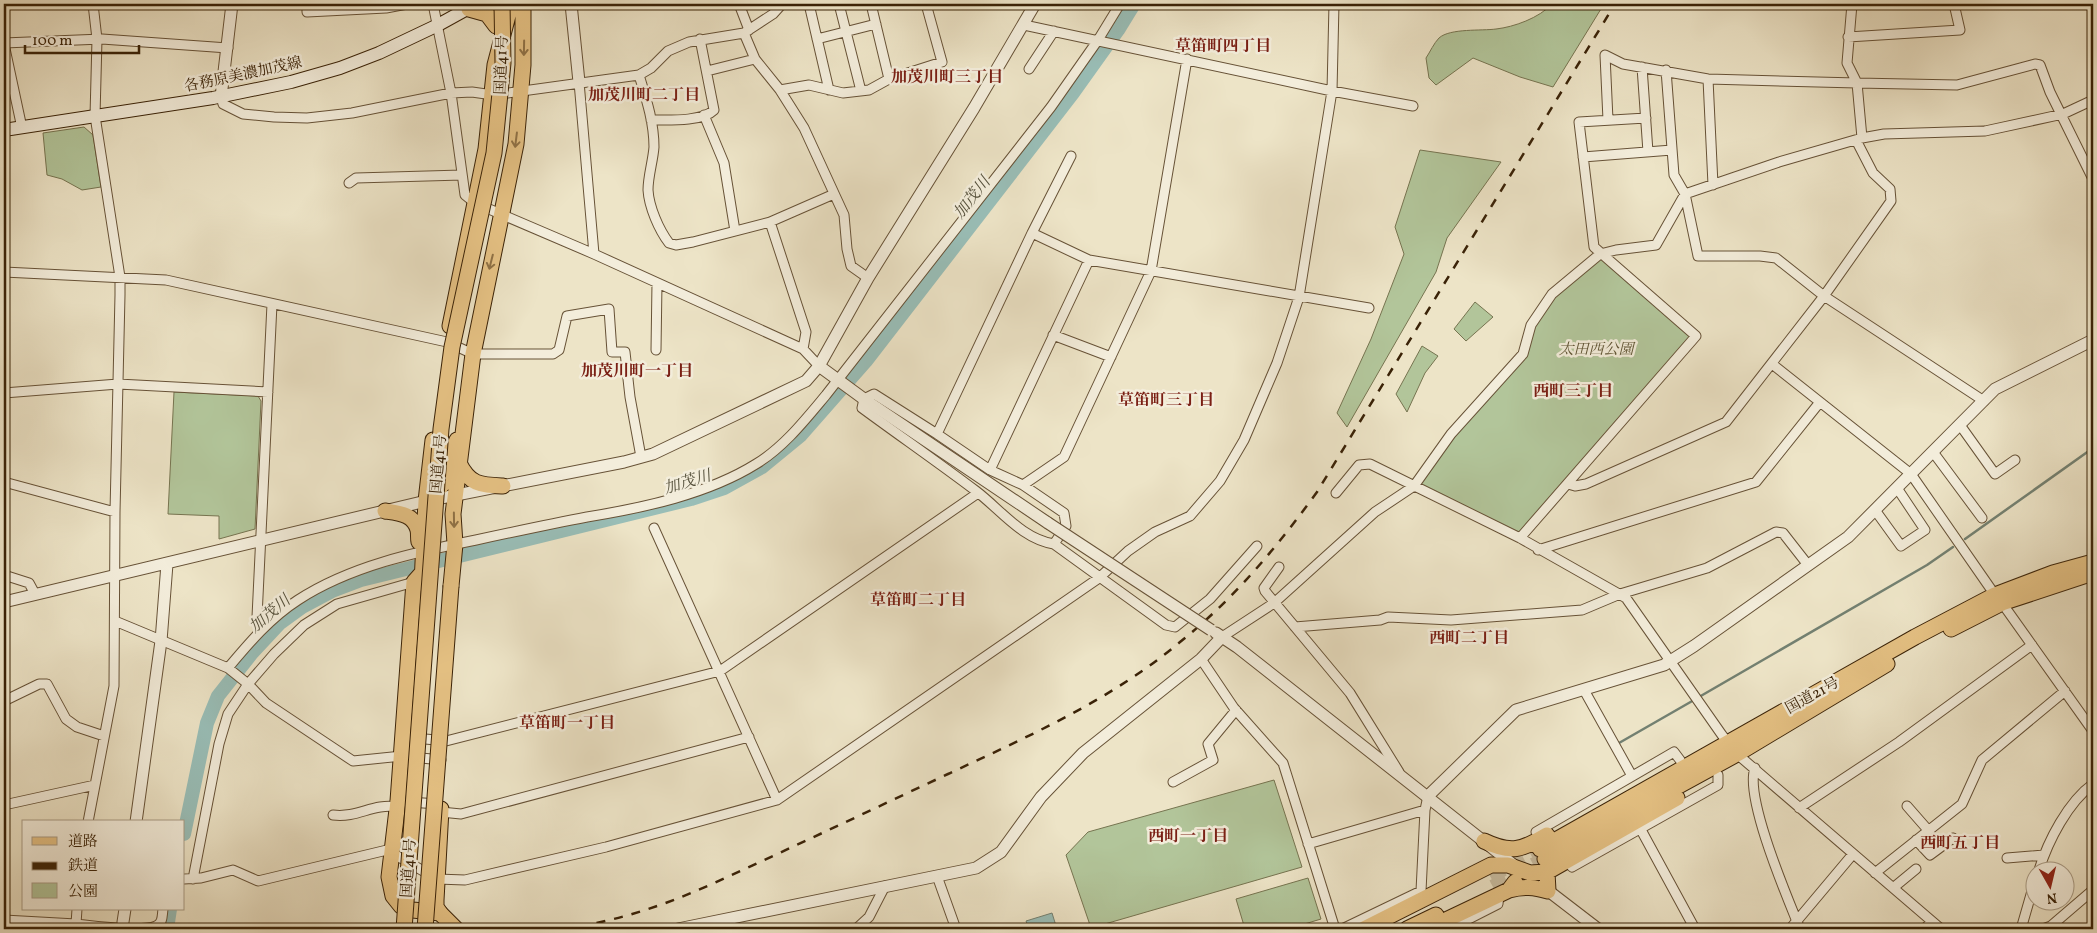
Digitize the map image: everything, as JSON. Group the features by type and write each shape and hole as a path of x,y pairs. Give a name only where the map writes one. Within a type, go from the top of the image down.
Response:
{"main road":[{"path":"396,929 426,501 447,342 472,193 486,149 495,65 495,4"},
{"name":"国道41号","path":"404,929 440,439 452,347 495,144 503,63 502,4"},
{"name":"国道41号","path":"408,929 446,420 460,327 492,183 500,132 507,54 506,4"},
{"path":"495,65 511,4"},
{"path":"456,929 440,914 436,907 455,568 453,514 473,354 516,144 524,65 523,4"},
{"name":"各務原美濃加茂線","path":"4,130 221,97 291,82 340,68 438,25 472,6"},
{"path":"472,6 487,14 496,26"},
{"path":"426,501 445,482 447,463 459,434 462,411 468,397"},
{"path":"459,463 470,478 478,484 503,486"},
{"path":"421,569 442,505 455,496"},
{"path":"385,511 405,514 413,521 418,530 421,569 389,876 393,896 402,906 412,910 440,914"},
{"name":"国道21号","path":"1737,752 1791,698 1820,691 1999,599 2054,573 2093,562"},
{"path":"425,929 451,586 455,568"},
{"name":"国道21号","path":"1540,853 1737,752 1999,599 2093,573"},
{"path":"1364,929 1496,883 1516,881 1516,859 1540,853 1680,760 1737,752"},
{"path":"1484,841 1498,848 1540,853 1566,860 1718,775 1737,752"},
{"path":"1484,841 1489,852 1496,883"},
{"path":"1516,867 1530,873 1540,853"},
{"path":"1380,929 1496,883 1548,891 1540,853"},
{"path":"1427,929 1496,883 1516,867"},
{"path":"1408,929 1496,883"}],"street":[{"path":"88,820 114,686 114,575 120,277 95,116 97,39 93,4"},
{"path":"232,4 221,97 223,104 243,114 306,118 352,113 451,93 472,92 492,95 639,75 651,68 668,50 700,39 747,32 774,14 782,4"},
{"path":"307,4 307,12 386,8 407,4"},
{"path":"433,4 451,93 462,175 472,193 503,214 803,349 819,366 861,397 1048,523 1237,646 1516,867 1598,929"},
{"path":"571,4 594,254"},
{"path":"739,4 756,59 780,90 804,128 844,215 847,250 851,266 868,278"},
{"path":"809,4 829,90"},
{"path":"839,4 861,91"},
{"path":"871,4 889,79"},
{"path":"780,90 809,85 843,93 869,90 889,79 942,62 926,4"},
{"path":"4,602 426,501 641,458 806,381 819,366 868,278 1035,4"},
{"path":"1120,4 1101,41 840,381 793,434 757,464 703,490 633,510 455,547 421,569 337,604 304,625 274,654 248,684 228,714 219,744 188,879 233,870 258,881 387,850 392,851 437,879 464,880 623,842 777,800 1099,578 1128,551 1155,532 1190,516 1220,482 1244,440 1277,363 1299,297 1332,91 1334,4"},
{"path":"1568,484 1575,486 1586,484 1726,422 1824,296 1891,201 1890,189 1873,173 1859,139 1857,83 1847,63 1852,4"},
{"path":"1848,37 1960,30 1954,4"},
{"path":"817,39 876,24"},
{"path":"1024,24 1332,91 1413,106"},
{"path":"1029,69 1054,31"},
{"path":"22,128 4,44 97,39 228,48"},
{"path":"651,120 679,120 704,115 714,110 700,39"},
{"path":"1608,120 1605,55 1623,64 1666,70 1708,79 1857,83 1956,85 2035,64 2040,65 2050,92 2063,114 2093,179"},
{"path":"707,71 756,59"},
{"path":"1023,485 1064,457 1151,271 1187,60"},
{"path":"1642,67 1648,152"},
{"path":"1666,70 1674,175 1685,194 1698,256 1760,256 1776,258 1824,296 1984,401"},
{"path":"639,75 651,120 654,146 648,190 653,211 663,236 669,244 676,245 693,242 770,222 834,194"},
{"path":"1708,79 1713,185"},
{"path":"678,929 976,868 1001,852 1041,797 1083,752 1201,658 1222,637 1274,603 1375,512 1414,486 1451,434 1523,354 1531,325 1552,294 1600,254 1656,245 1685,194 1778,162 1859,139 1884,134 1985,132 2063,114 2093,100"},
{"path":"704,115 724,162 735,231"},
{"path":"1520,538 1696,336 1594,247 1579,122 1646,118"},
{"path":"1583,157 1672,150"},
{"path":"937,434 1032,232 1071,156"},
{"path":"349,183 356,178 462,175"},
{"path":"770,222 806,332 803,349"},
{"path":"1032,232 1089,260 1369,308"},
{"path":"990,470 1089,260"},
{"path":"4,272 166,280 447,342 473,354 553,354 559,350 567,316 609,309 612,352 625,352 630,397 641,458"},
{"path":"656,350 657,283"},
{"path":"261,630 256,617 272,304"},
{"path":"1053,335 1111,357"},
{"path":"1342,929 1421,891 1425,810 1428,796 1516,710 1664,665 1848,537 1996,389 2093,340"},
{"path":"1772,364 1910,474 2093,731"},
{"path":"4,394 118,384 268,392"},
{"path":"861,397 874,394 990,470 1023,485 1064,513 1066,526 1054,544"},
{"path":"861,397 862,408 978,493 1028,536 1041,542 1054,544 1166,625 1175,627 1210,599 1257,546"},
{"path":"1538,550 1756,482 1820,402"},
{"path":"1960,425 1995,474 2015,460"},
{"path":"1933,452 1982,518"},
{"path":"1336,493 1359,465 1370,464 1520,538 1538,550 1626,598 1752,775 1762,823 1786,897 1799,926"},
{"path":"4,482 115,512"},
{"path":"1875,510 1901,546 1925,530 1897,488"},
{"path":"404,737 446,741 720,671 978,493"},
{"path":"654,528 777,800"},
{"path":"1295,627 1371,621 1388,617 1451,620 1582,610 1620,594 1707,568 1776,532 1783,533 1808,565"},
{"path":"228,668 261,630 297,600 328,583 399,557 421,569"},
{"path":"136,820 161,641 167,564"},
{"path":"1279,567 1264,588 1274,603 1350,693 1403,778"},
{"path":"4,575 29,583 35,594"},
{"path":"115,621 228,668 248,684 266,703 353,761 402,756 445,760"},
{"path":"1799,808 1899,742 2032,645"},
{"path":"1201,658 1236,710 1283,763 1335,929"},
{"path":"4,701 39,684 46,684 66,719 77,727 104,736"},
{"path":"1584,690 1632,776"},
{"path":"1875,873 1962,804 1982,760 2065,692"},
{"path":"1173,782 1213,760 1208,744 1236,710"},
{"path":"333,815 353,815 380,805 398,804 441,808 461,814 749,737"},
{"path":"1540,853 1536,832 1674,752 1680,760"},
{"path":"1737,752 1799,808 1941,929"},
{"path":"1566,860 1572,867 1718,784 1718,775"},
{"path":"2043,860 2050,842 2080,793 2093,784"},
{"path":"4,805 95,786"},
{"path":"1907,806 1928,830"},
{"path":"1308,844 1425,810"},
{"path":"1640,828 1695,929"},
{"path":"1916,840 1930,855 1953,838"},
{"path":"1790,929 1799,926 1853,854"},
{"path":"2007,858 2044,856"},
{"path":"1893,888 1916,869"},
{"path":"937,876 956,929"},
{"path":"1449,929 1498,904 1496,883"},
{"path":"856,929 869,917 886,886"},
{"path":"2043,929 2051,926 2093,890"},
{"path":"76,924 77,910"},
{"path":"123,922 125,910"},
{"path":"4,920 107,927 156,926 162,921 163,910"},
{"path":"2021,929 2026,910"},
{"path":"1924,929 1932,922"}],"green space":[{"path":"1552,4 1604,4 1553,87 1520,77 1473,58 1436,85 1429,78 1426,58 1439,38 1458,31 1496,29 1511,26 1533,18"},
{"path":"84,127 93,135 101,187 82,190 62,179 47,175 43,133"},
{"path":"1420,150 1501,162 1447,238 1436,272 1347,427 1337,413 1371,339 1404,254 1395,227"},
{"name":"太田西公園","path":"1600,254 1696,336 1520,538 1414,486 1451,434 1523,354 1531,325 1552,294"},
{"path":"1475,302 1493,317 1466,341 1454,329"},
{"path":"1422,346 1438,356 1425,373 1407,412 1396,394"},
{"path":"174,392 258,396 261,401 255,529 219,539 219,516 168,514"},
{"path":"1274,780 1302,867 1091,928 1066,855 1088,832"},
{"path":"1308,878 1321,919 1288,929 1245,929 1236,899"}],"water":[{"path":"1052,913 1057,929 1029,929 1026,921"}],"waterway":[{"name":"加茂川","path":"185,829 207,723 218,696 252,653 280,623 302,607 332,591 361,580 691,499 724,488 762,467 801,435 866,361 1073,93 1118,30 1134,4"},
{"path":"1965,539 2093,448"},
{"path":"1699,697 1927,565 1953,547"},
{"path":"1619,743 1694,700"},
{"name":"加茂川","path":"167,929 170,910"}],"tunnel":[{"path":"1490,876 1540,849"},
{"path":"1493,887 1545,859"}],"railway":[{"path":"561,929 620,917 694,892 1009,746 1068,716 1126,682 1154,663 1200,625 1254,572 1317,492 1615,4"}],"district":[{"name":"草笛町四丁目","path":"1223,45"},
{"name":"加茂川町三丁目","path":"947,76"},
{"name":"加茂川町二丁目","path":"644,94"},
{"name":"加茂川町一丁目","path":"637,370"},
{"name":"西町三丁目","path":"1573,390"},
{"name":"草笛町三丁目","path":"1166,399"},
{"name":"草笛町二丁目","path":"918,599"},
{"name":"西町二丁目","path":"1469,637"},
{"name":"草笛町一丁目","path":"567,722"},
{"name":"西町一丁目","path":"1188,835"},
{"name":"西町五丁目","path":"1960,842"}]}
